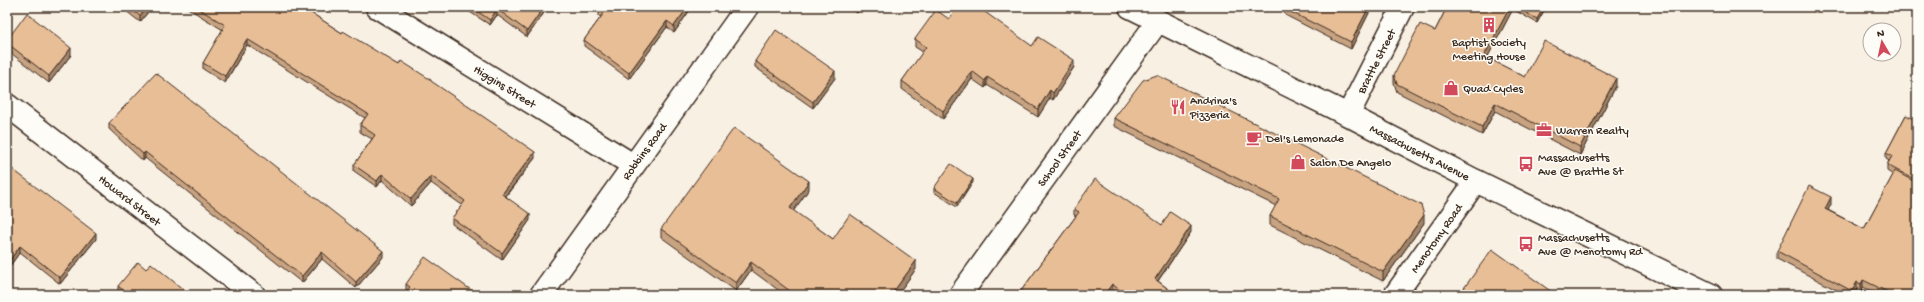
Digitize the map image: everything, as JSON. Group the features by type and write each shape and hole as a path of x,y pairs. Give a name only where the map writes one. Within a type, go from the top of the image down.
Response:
{"street":[{"name":"Higgins Street","path":"377,7 633,165"},
{"name":"Robbins Road","path":"541,295 747,7"},
{"name":"Massachusetts Avenue","path":"1130,7 1348,115 1684,289 1711,295"},
{"name":"Brattle Street","path":"1348,115 1403,7"},
{"name":"School Street","path":"960,295 1158,21"},
{"name":"Howard Street","path":"7,105 254,295"},
{"name":"Menotomy Road","path":"1395,295 1476,182"}],"building":[{"path":"129,7 147,7 140,16"},
{"path":"196,7 302,7 342,33 343,31 399,65 401,61 535,152 502,194 530,214 502,253 452,218 465,201 431,176 411,199 382,174 377,181 354,165 375,135 360,125 368,114 247,39 225,76 203,63 225,25"},
{"path":"471,7 544,7 527,31 497,9 490,20"},
{"path":"600,7 688,7 674,26 667,21 629,73 584,40 604,13 599,9"},
{"path":"958,7 978,7 1032,46 1038,37 1074,60 1053,93 1050,90 1038,109 987,77 985,81 972,71 943,111 902,81 926,47 915,39 936,10 949,19"},
{"path":"1285,7 1369,7 1351,42 1285,9"},
{"path":"1447,7 1510,7 1484,56 1525,77 1544,41 1616,78 1580,147 1495,103 1482,127 1397,84 1394,75 1420,24 1435,31"},
{"path":"1516,7 1544,7 1537,19"},
{"path":"27,13 71,48 49,76 7,43 7,40"},
{"path":"776,30 835,71 813,102 755,61"},
{"path":"156,73 383,251 356,282 322,252 302,276 145,152 143,154 109,123"},
{"path":"1157,75 1421,205 1424,215 1383,272 1270,216 1279,199 1114,118 1143,80"},
{"path":"1906,115 1917,121 1917,173 1914,179 1887,165 1892,156 1886,153"},
{"path":"734,128 809,181 790,208 833,239 850,214 916,261 891,295 793,295 794,294 751,262 736,283 661,229"},
{"path":"951,164 973,179 957,203 934,188"},
{"path":"7,165 96,233 60,278 20,246 7,264"},
{"path":"1895,171 1917,183 1917,295 1894,295 1863,280 1861,284 1857,282 1852,291 1777,251 1809,186 1831,197 1825,209 1864,229"},
{"path":"1095,179 1162,225 1170,212 1191,226 1155,279 1176,295 1126,295 1112,284 1104,295 1018,295 1079,212 1074,209"},
{"path":"1492,249 1556,295 1459,295"},
{"path":"425,257 471,290 467,295 403,295 410,287 406,284"},
{"path":"138,262 146,269 151,263 190,295 129,295 118,286"}],"place":[{"name":"Baptist Society Meeting House","path":"1489,25"},
{"name":"Quad Cycles","path":"1451,88"},
{"name":"Andrina's Pizzeria","path":"1178,107"},
{"name":"Warren Realty","path":"1544,130"},
{"name":"Del's Lemonade","path":"1254,138"},
{"name":"Salon De Angelo","path":"1298,162"},
{"name":"Massachusetts Ave @ Brattle St","path":"1526,164"},
{"name":"Massachusetts Ave @ Menotomy Rd","path":"1526,244"}]}
